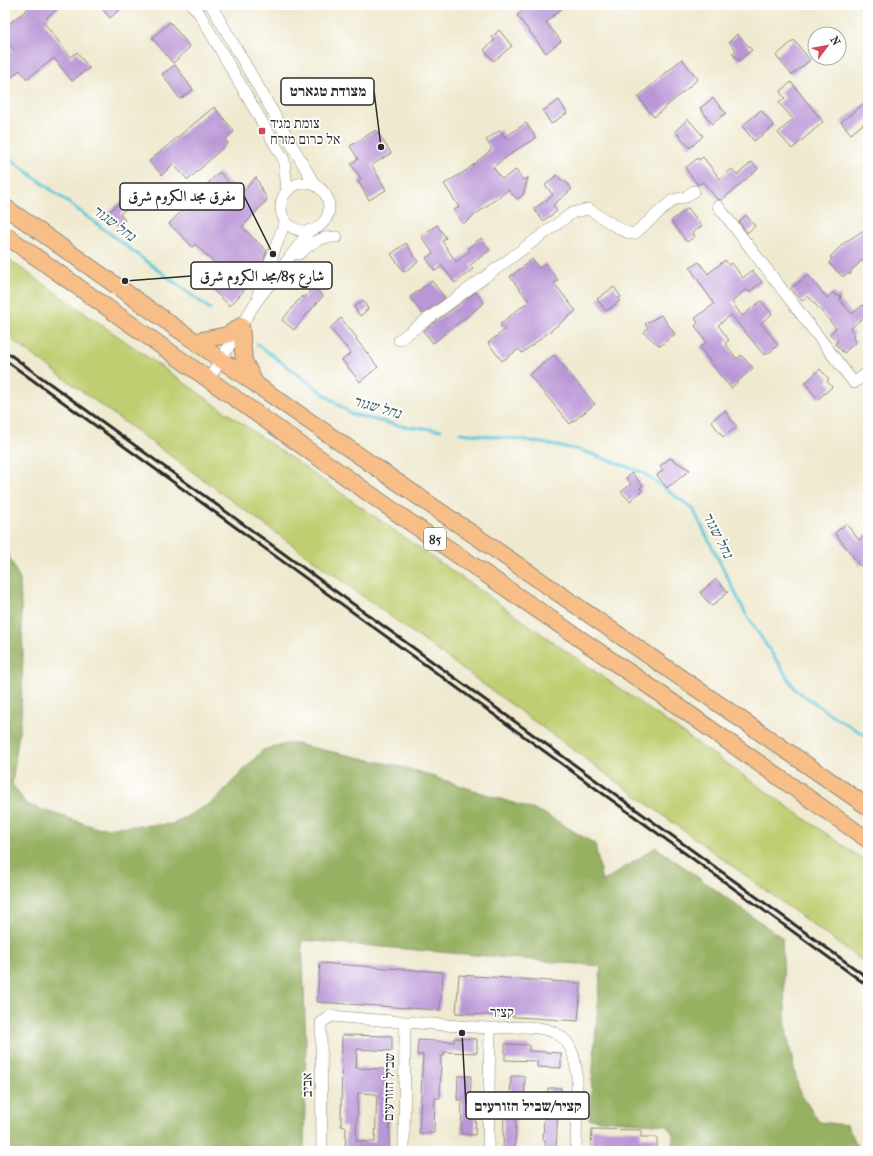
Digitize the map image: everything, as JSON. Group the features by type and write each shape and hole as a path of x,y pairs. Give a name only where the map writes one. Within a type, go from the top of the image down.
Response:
{"highway":[{"name":"85","path":"5,207 222,358 254,383 868,808"},
{"name":"85","path":"5,235 408,521 671,701 868,840"},
{"path":"197,341 228,335 241,326 244,361 254,383"}],"street":[{"path":"192,5 199,13 284,160 288,191"},
{"path":"211,5 314,186 326,196 328,211 321,225 310,230 299,231 285,222"},
{"path":"254,305 285,222 281,207 282,199 288,191 299,184 314,186"},
{"path":"399,340 572,213 588,209 602,216 626,233 634,234 673,200 686,197 694,191"},
{"path":"718,206 854,382 868,372"},
{"path":"209,379 254,305 310,230"},
{"path":"278,274 312,242 326,236 337,237"},
{"name":"קציר","path":"323,1020 331,1016 405,1023 490,1028 530,1028 545,1030 557,1034 568,1042 574,1055 577,1075 576,1151"},
{"name":"אביב","path":"322,1151 320,1023 323,1020"},
{"name":"שביל הזורעים","path":"404,1151 405,1023"},
{"path":"488,1151 490,1028"}],"green space":[{"path":"5,257 868,863 868,965 5,335"},
{"path":"5,548 20,580 23,654 21,717 12,784 26,804 97,828 173,824 213,802 263,750 291,743 407,768 543,813 595,844 602,882 656,847 782,938 786,1030 799,1091 819,1122 847,1125 859,1151 673,1151 673,1134 667,1125 589,1119 601,966 302,940 306,1044 304,1151 5,1151"}],"building":[{"path":"27,5 63,5 47,17 48,19 44,23 71,57 77,52 89,68 72,81 54,58 27,79 20,70 5,82 5,56 13,49 5,38 5,27 29,8"},
{"path":"99,5 125,5 110,18"},
{"path":"529,5 566,5 546,22 561,41 546,53 517,15"},
{"path":"170,22 190,47 173,63 152,38"},
{"path":"499,30 512,46 494,61 484,50 495,40 492,37"},
{"path":"737,34 752,50 739,61 732,53 736,50 729,42"},
{"path":"794,40 807,56 807,62 792,75 776,56"},
{"path":"682,59 698,79 654,117 638,97"},
{"path":"175,65 193,90 180,99 162,74"},
{"path":"791,82 823,122 792,149 778,133 793,119 779,103 785,98 780,92"},
{"path":"713,98 726,113 712,124 700,108"},
{"path":"559,100 567,113 551,124 543,111"},
{"path":"868,100 868,120 851,134 841,122"},
{"path":"214,107 234,131 225,140 228,143 188,180 173,164 162,175 149,161"},
{"path":"761,110 774,126 754,141 742,126"},
{"path":"688,119 703,136 690,148 675,131"},
{"path":"526,123 536,138 519,148 493,167 502,179 516,170 523,180 528,178 523,195 517,199 508,190 463,224 454,210 459,207 444,184 467,170 492,149 486,140 500,130 505,137"},
{"path":"376,130 391,153 372,165 386,190 369,200 358,181 361,179 351,164 358,159 350,146"},
{"path":"703,157 720,179 732,169 737,175 752,162 758,169 722,200 717,199 703,182 698,185 685,168 698,158 699,160"},
{"path":"219,172 240,195 256,177 267,200 242,227 267,251 257,276 230,306 201,279 216,264 195,244 193,247 169,224"},
{"path":"557,175 572,189 553,205 557,211 543,221 534,209 553,195 545,185"},
{"path":"133,192 138,199 120,214 125,220 118,226 107,213"},
{"path":"688,208 702,226 692,233 695,236 687,242 671,221"},
{"path":"746,215 755,226 747,233 739,222"},
{"path":"437,225 446,238 442,241 456,262 470,251 468,248 481,238 490,250 470,265 473,269 455,283 442,266 435,271 426,258 433,253 421,236"},
{"path":"864,230 868,235 868,268 862,260 851,271 851,274 846,274 843,277 829,263 832,259 830,257 844,243"},
{"path":"406,243 418,262 404,272 391,254"},
{"path":"532,259 539,268 545,263 558,280 554,283 576,311 522,353 519,349 502,361 488,343 505,330 500,324 529,301 510,277"},
{"path":"725,260 729,265 732,263 743,278 752,270 762,282 749,292 746,289 732,302 742,316 761,301 772,314 761,323 778,345 772,351 764,355 731,315 718,325 729,340 725,343 737,359 741,355 753,368 731,388 700,347 707,342 695,326 698,323 695,318 714,304 690,268 699,262 708,274"},
{"path":"808,275 827,298 833,292 836,296 841,295 840,300 852,314 863,305 868,310 868,313 850,329 855,334 852,337 856,342 844,353 835,344 838,341 830,334 836,328 808,296 802,301 791,288"},
{"path":"432,281 445,298 422,314 410,297"},
{"path":"313,287 323,296 294,330 282,320 302,296 304,298"},
{"path":"614,287 621,297 618,298 620,301 606,311 597,299"},
{"path":"476,292 484,303 433,343 423,331"},
{"path":"363,300 368,309 360,316 354,307"},
{"path":"661,315 675,334 660,346 644,333 648,327 645,324"},
{"path":"341,318 378,367 360,382 342,360 351,353 330,328"},
{"path":"554,355 595,404 570,424 529,375"},
{"path":"820,369 829,379 827,381 832,387 818,399 805,383"},
{"path":"725,411 737,427 723,437 711,421"},
{"path":"670,458 690,470 667,488 657,475 663,470 660,466"},
{"path":"632,473 643,486 640,488 642,491 630,501 621,492 631,484 626,478"},
{"path":"846,524 859,540 868,533 868,560 860,566 835,533"},
{"path":"716,579 728,592 712,606 700,593"},
{"path":"320,963 443,972 440,1010 317,1002"},
{"path":"459,975 581,983 578,1021 456,1013"},
{"path":"342,1035 392,1036 392,1051 357,1049 356,1068 386,1069 385,1106 390,1107 389,1151 345,1151 346,1127 341,1126","holes":["358,1093 377,1094 375,1142 356,1141"]},
{"path":"454,1038 477,1039 477,1053 444,1052 444,1056 441,1056 440,1098 435,1098 434,1133 419,1133 423,1055 417,1055 418,1040 454,1042"},
{"path":"505,1044 529,1045 529,1051 561,1053 561,1068 537,1067 537,1061 505,1060"},
{"path":"458,1076 471,1076 470,1109 476,1110 475,1135 461,1134 462,1100 457,1100"},
{"path":"511,1076 525,1076 524,1104 510,1103"},
{"path":"548,1088 561,1088 561,1109 558,1108 556,1151 545,1151 545,1140 543,1140 544,1118 547,1118"},
{"path":"504,1112 516,1113 515,1151 503,1151"},
{"path":"592,1129 641,1130 641,1137 657,1137 657,1151 591,1150"}],"waterway":[{"path":"5,45 10,41"},
{"name":"נחל שגור","path":"5,155 210,309"},
{"name":"נחל שגור","path":"257,344 351,414 401,426 441,430"},
{"name":"נחל שגור","path":"460,433 525,440 580,450 642,472 693,509 747,616 796,690 833,716 868,737"}],"railway":[{"path":"5,351 868,978"},
{"path":"5,360 868,986"}],"place":[{"name":"צומת מג׳ד אל כרום מזרח","path":"262,131"},
{"name":"מצודת טגארט","path":"381,147"},
{"name":"مفرق مجد الكروم شرق","path":"273,254"},
{"name":"شارع 85/مجد الكروم شرق","path":"125,281"},
{"name":"קציר/שביל הזורעים","path":"462,1033"}]}
